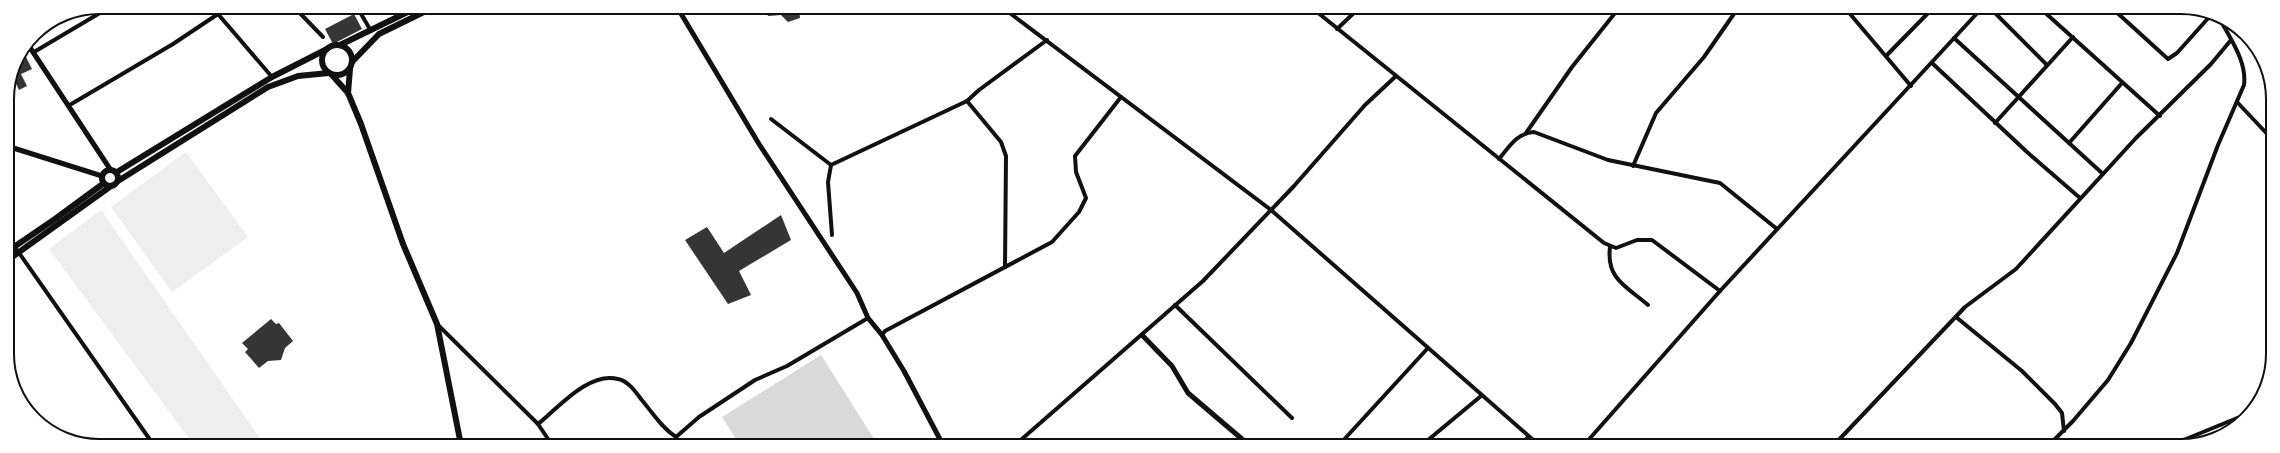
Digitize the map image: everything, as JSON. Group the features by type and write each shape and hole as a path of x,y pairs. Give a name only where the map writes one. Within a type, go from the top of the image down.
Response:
{"main road":[{"path":"117,172 272,77 333,46 340,45 404,14"},
{"path":"352,62 380,34 420,14"},
{"path":"340,45 350,51 352,62 348,93"},
{"path":"327,49 323,56 322,63 348,93 362,124 403,244 437,324 460,439"},
{"path":"14,256 118,181 268,87 298,76 330,74 338,76 344,74 350,69"},
{"path":"15,247 103,179 106,170 110,169 117,172"},
{"path":"117,172 118,181"},
{"path":"103,179 111,186"}],"street":[{"path":"34,52 98,14"},
{"path":"68,106 167,48 218,14 272,77"},
{"path":"301,14 323,36"},
{"path":"362,14 371,31"},
{"path":"681,14 763,150 857,293 868,318 882,335 904,371 940,439"},
{"path":"1011,14 1271,210 1530,439"},
{"path":"1319,14 1395,77 1610,247 1616,248 1646,239 1652,240 1720,291"},
{"path":"1337,29 1353,14"},
{"path":"1499,159 1513,142 1526,133 1572,67 1614,14"},
{"path":"1633,166 1656,113 1704,57 1734,14"},
{"path":"1850,14 1911,86"},
{"path":"1886,56 1926,14"},
{"path":"1589,439 1720,291 1911,86 1976,14"},
{"path":"1996,14 2047,65"},
{"path":"2047,14 2160,116"},
{"path":"2118,14 2168,59 2177,53 2208,18"},
{"path":"2055,439 2115,371 2177,253 2218,145 2237,102 2245,77 2242,63 2223,25"},
{"path":"1954,38 2103,174"},
{"path":"1995,123 2073,38"},
{"path":"831,165 968,101 979,90 1047,40"},
{"path":"1840,439 1956,317 1974,300 2016,269 2080,198 2211,64 2231,40"},
{"path":"31,48 110,169"},
{"path":"1932,63 1995,123 2080,198"},
{"path":"1022,439 1203,280 1271,210 1365,105 1395,77"},
{"path":"2069,143 2122,83"},
{"path":"882,335 885,331 1052,242 1079,212 1086,198 1076,172 1075,156 1121,97"},
{"path":"968,101 1001,142 1006,156 1005,267"},
{"path":"2237,102 2266,133"},
{"path":"771,119 831,165"},
{"path":"1526,133 1543,135 1608,160 1720,183 1777,229"},
{"path":"14,148 103,179"},
{"path":"831,165 828,182 832,235"},
{"path":"15,247 149,439"},
{"path":"1610,247 1609,258 1612,273 1648,305"},
{"path":"1176,305 1292,418"},
{"path":"1956,317 1997,349 2055,404 2062,413 2064,431"},
{"path":"538,424 565,399 588,384 604,377 619,379 628,384 666,430 676,437 699,417 755,380 787,366 868,318"},
{"path":"437,324 538,424 548,439"},
{"path":"1142,335 1172,366 1188,393 1243,439"},
{"path":"1344,439 1427,349"},
{"path":"1429,439 1481,396"},
{"path":"2186,439 2236,419"}],"shaded area":[{"path":"186,152 248,237 172,292 111,207"},
{"path":"101,210 261,439 189,439 49,249"},
{"path":"821,355 874,439 736,439 722,417"}],"building":[{"path":"354,14 362,29 333,44 325,29"},
{"path":"767,14 800,14 800,18 788,22 781,15 768,16"},
{"path":"26,57 32,69 21,74 27,86 19,90 16,83 20,66"},
{"path":"781,215 791,240 739,271 751,295 728,304 685,240 707,227 724,253"},
{"path":"271,319 276,324 279,323 293,341 285,348 281,360 268,361 259,368 245,352 248,349 242,343"}]}
